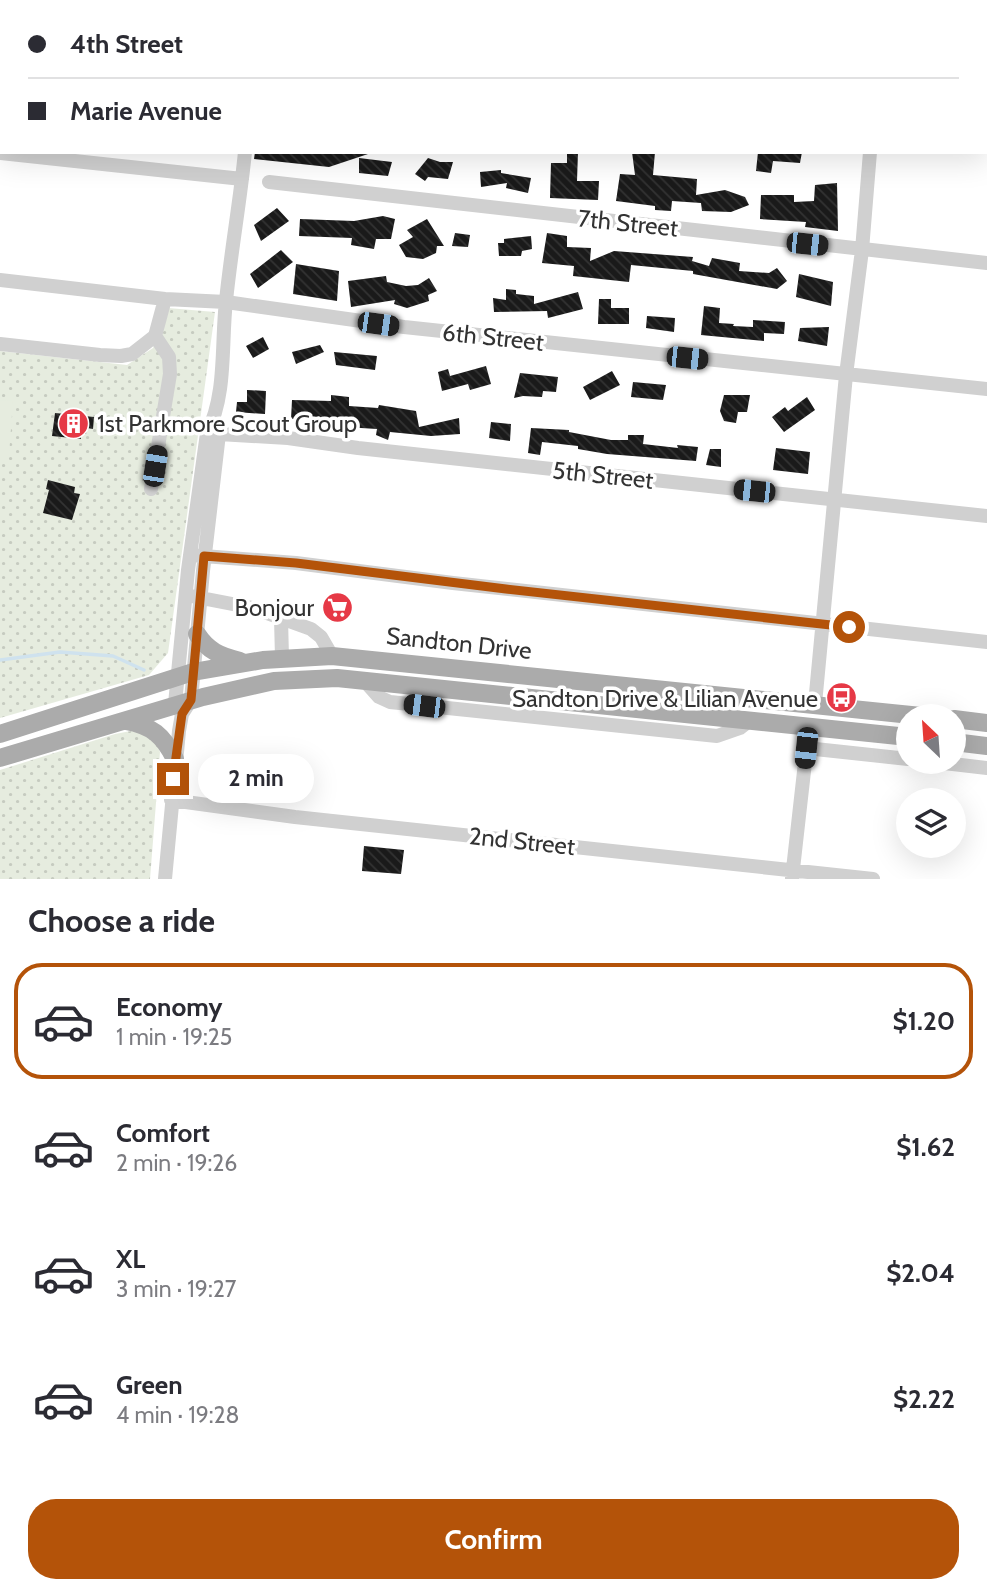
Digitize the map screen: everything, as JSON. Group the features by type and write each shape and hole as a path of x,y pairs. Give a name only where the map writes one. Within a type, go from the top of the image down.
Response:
{"main road":[{"path":"197,634 209,650 243,662"},
{"name":"Sandton Drive","path":"0,734 185,674 243,662 332,656 896,713"},
{"name":"Sandton Drive","path":"0,758 123,720 274,681 363,679 896,736"},
{"path":"123,720 147,726 156,732 167,743 175,759"},
{"path":"966,720 987,723"},
{"path":"966,743 987,746"}],"street":[{"path":"9,154 242,179"},
{"path":"197,555 219,433 215,418 245,154"},
{"path":"815,704 870,154"},
{"name":"7th Street","path":"269,182 987,263"},
{"name":"6th Street","path":"0,281 165,299 226,302 404,327 987,389"},
{"path":"0,344 121,356 141,349 155,337 165,299"},
{"path":"151,489 170,374 169,357 155,337"},
{"path":"165,879 207,433 215,418"},
{"name":"5th Street","path":"219,433 987,516"},
{"path":"197,555 296,563 466,585 987,642"},
{"path":"193,596 247,606 317,632 332,656"},
{"path":"185,674 197,634 193,596"},
{"path":"282,618 282,658"},
{"path":"792,875 809,727"},
{"path":"806,748 896,758"},
{"path":"966,766 987,768"},
{"name":"2nd Street","path":"172,800 295,817 792,875 873,879"}],"shaded area":[{"path":"168,308 215,312 168,653 149,675 0,718 0,351 127,365 153,348"},
{"path":"0,400 13,401 9,455 0,455"},
{"path":"136,730 156,742 160,752 150,879 0,879 0,770"}],"building":[{"path":"255,154 368,154 329,167 254,159"},
{"path":"567,154 578,154 577,181 599,181 598,200 550,198 551,163 567,163"},
{"path":"632,154 655,154 653,175 697,179 696,195 725,190 745,197 749,205 731,212 702,211 701,203 672,201 671,211 616,201 620,174 635,175"},
{"path":"758,154 802,154 800,163 773,161 771,173 756,171"},
{"path":"359,158 392,162 388,176 359,173"},
{"path":"428,158 453,162 448,179 428,177 425,181 415,174"},
{"path":"501,170 501,173 531,178 528,193 506,188 507,183 481,187 480,172"},
{"path":"837,183 838,231 805,227 806,222 760,219 761,195 794,195 794,202 814,201 815,185"},
{"path":"277,208 289,221 261,241 254,225"},
{"path":"383,216 395,219 391,239 376,239 374,249 351,245 352,238 299,236 300,219 354,221"},
{"path":"427,219 444,246 437,246 436,253 423,259 406,257 399,245 413,237 407,230"},
{"path":"455,233 470,235 468,247 452,246"},
{"path":"547,233 567,236 567,247 591,248 590,261 614,251 693,257 692,261 709,266 712,258 740,263 739,271 769,273 777,268 787,281 777,289 693,274 693,271 631,265 629,282 573,276 574,266 542,263"},
{"path":"531,236 532,249 522,251 521,256 499,256 498,243 504,243 504,239"},
{"path":"281,250 293,262 258,288 250,274"},
{"path":"296,264 339,271 337,301 293,294"},
{"path":"799,274 833,282 831,306 796,297"},
{"path":"386,276 387,282 406,286 418,285 429,278 437,291 428,295 429,301 407,308 394,304 395,300 351,307 348,281"},
{"path":"506,289 516,290 516,294 534,296 534,304 578,292 583,309 548,318 547,311 494,312 493,298 506,300"},
{"path":"599,299 611,299 611,308 629,308 629,324 598,324"},
{"path":"704,306 720,308 719,323 734,324 733,326 753,327 753,320 785,322 784,334 764,333 764,341 701,335"},
{"path":"647,316 675,318 674,332 646,328"},
{"path":"829,327 827,346 798,341 800,328"},
{"path":"263,337 269,349 253,358 246,346"},
{"path":"320,345 324,352 296,364 292,352"},
{"path":"334,352 377,356 375,370 336,365"},
{"path":"486,366 491,384 470,390 468,384 442,391 438,372 448,369 450,376"},
{"path":"612,371 620,385 590,400 583,387"},
{"path":"520,373 558,377 556,392 543,391 542,397 514,398"},
{"path":"633,382 666,385 663,400 631,397"},
{"path":"247,390 266,391 265,414 236,412 237,402 247,402"},
{"path":"331,395 349,397 349,406 378,408 379,405 416,411 419,427 459,418 460,434 431,436 390,432 388,440 376,435 377,429 329,426 329,420 291,419 292,400 331,401"},
{"path":"724,395 750,395 747,412 738,412 736,423 724,421 720,411"},
{"path":"807,397 815,410 784,432 772,417 785,407 788,411"},
{"name":"1st Parkmore Scout Group","path":"55,413 94,417 93,429 87,428 86,434 81,433 81,439 52,436"},
{"path":"491,422 511,424 510,441 489,438"},
{"path":"531,428 569,430 611,440 628,440 628,435 644,435 643,444 698,447 696,461 607,454 578,449 578,446 542,442 540,455 528,453"},
{"path":"776,448 810,452 808,474 773,470"},
{"path":"710,449 721,449 721,467 706,465"},
{"path":"48,480 75,487 74,493 80,494 72,520 43,513 49,490 46,489"},
{"path":"364,846 404,850 401,874 362,871"}],"waterway":[{"path":"0,660 60,652 113,656 144,670"}],"place":[{"name":"1st Parkmore Scout Group","path":"74,423"},
{"name":"Bonjour","path":"337,607"},
{"name":"Sandton Drive & Lilian Avenue","path":"841,698"}],"route":[{"path":"173,779 182,714 191,700 204,556 296,563 849,627"}]}
